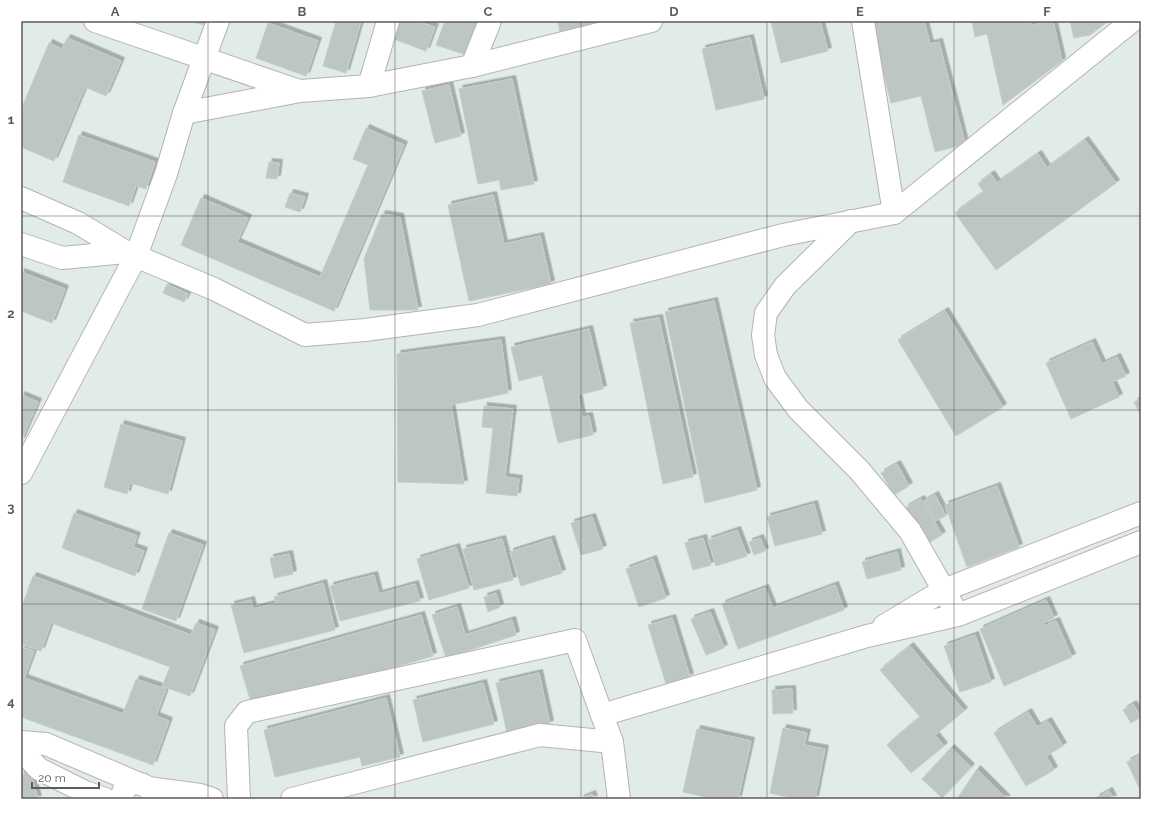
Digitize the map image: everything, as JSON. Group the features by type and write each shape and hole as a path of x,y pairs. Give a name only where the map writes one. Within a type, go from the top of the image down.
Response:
{"street":[{"path":"95,21 300,91"},
{"path":"21,473 131,254 166,174 184,113 218,21"},
{"path":"368,86 388,21"},
{"path":"472,66 490,21"},
{"path":"184,113 300,91 368,86 472,66 652,21"},
{"path":"863,21 894,213"},
{"path":"21,198 78,223 131,254 214,289 305,335 365,330 478,314 783,235 894,213 1132,21"},
{"path":"850,221 785,286 766,313 763,335 766,354 775,378 798,409 859,470 910,531 958,615"},
{"path":"21,244 62,258 131,254"},
{"path":"867,636 944,590 1141,513"},
{"path":"602,715 867,636 958,615 1141,542"},
{"path":"239,799 236,726 247,712 575,640 612,742 619,799"},
{"path":"292,799 540,735 612,742"},
{"path":"21,742 46,744 139,792 200,795 212,799"},
{"path":"21,750 39,769 86,792 105,799"}],"building":[{"path":"190,21 205,21 204,25"},
{"path":"336,21 361,21 346,73 323,66"},
{"path":"393,21 416,21 435,27 426,51 388,37"},
{"path":"445,21 483,21 472,57 436,45"},
{"path":"558,21 625,21 560,33"},
{"path":"771,21 820,21 828,51 781,63"},
{"path":"870,21 924,21 930,44 939,42 965,144 935,152 921,96 891,103"},
{"path":"972,21 1030,21 1032,25 1053,21 1062,61 1003,105 987,34 975,37"},
{"path":"1070,21 1107,22 1090,35 1074,38"},
{"path":"268,23 318,41 306,76 256,58"},
{"path":"67,38 121,61 106,96 85,87 54,161 21,147 21,110 49,43 62,49"},
{"path":"750,38 764,99 716,110 702,49"},
{"path":"512,79 534,184 501,190 499,180 478,184 459,89"},
{"path":"449,85 461,136 435,143 422,91"},
{"path":"366,128 404,145 334,311 181,245 201,198 248,218 237,242 320,277 368,165 353,159"},
{"path":"79,135 155,162 146,189 136,186 129,206 63,182"},
{"path":"1085,140 1116,183 996,270 955,213 984,192 978,184 991,174 997,183 1038,154 1047,168"},
{"path":"269,162 279,163 277,179 266,178"},
{"path":"290,193 305,197 300,212 285,207"},
{"path":"493,195 504,244 540,236 551,284 469,301 448,205"},
{"path":"382,214 400,217 418,310 370,310 364,259"},
{"path":"21,272 65,289 52,323 21,311"},
{"path":"167,284 188,294 184,302 163,293"},
{"path":"714,301 757,490 705,503 665,312"},
{"path":"945,311 1003,407 956,436 898,340"},
{"path":"659,318 693,477 663,484 630,323"},
{"path":"589,329 603,389 578,395 582,417 589,416 593,435 558,443 542,375 519,381 511,347"},
{"path":"501,340 508,393 451,405 464,484 398,482 397,354"},
{"path":"1092,342 1102,364 1117,357 1126,376 1112,382 1119,397 1071,419 1046,363"},
{"path":"21,395 38,402 21,441"},
{"path":"1141,399 1141,416 1134,402"},
{"path":"484,406 513,409 505,477 519,479 517,496 486,493 493,428 482,427"},
{"path":"121,424 182,441 168,494 130,483 127,494 104,487"},
{"path":"897,464 909,486 894,495 881,473"},
{"path":"997,486 1019,547 967,567 945,505"},
{"path":"935,495 946,516 935,521 924,501"},
{"path":"921,499 942,535 927,544 905,508"},
{"path":"814,504 822,534 775,546 767,517"},
{"path":"74,513 137,536 133,547 144,551 135,576 62,548"},
{"path":"592,517 603,549 581,555 571,523"},
{"path":"737,530 747,556 716,566 708,540"},
{"path":"169,533 203,545 176,621 142,609"},
{"path":"703,538 711,565 693,570 685,543"},
{"path":"760,538 765,551 754,555 749,542"},
{"path":"502,539 513,580 474,590 463,549"},
{"path":"551,539 562,573 521,586 510,552"},
{"path":"456,547 469,588 429,600 417,559"},
{"path":"897,552 901,570 867,579 862,562"},
{"path":"289,554 293,574 274,578 270,558"},
{"path":"653,559 666,598 639,607 626,569"},
{"path":"374,575 379,594 415,584 420,601 340,621 330,586"},
{"path":"33,576 191,635 196,623 215,630 190,696 162,686 170,667 51,623 41,651 21,644 21,609"},
{"path":"323,583 335,630 244,653 231,605 251,600 253,609 276,603 274,597"},
{"path":"835,585 844,610 738,649 722,604 765,588 773,608"},
{"path":"496,593 500,607 488,612 484,597"},
{"path":"1046,600 1054,618 1043,623 1044,626 1056,621 1072,657 1004,686 980,629"},
{"path":"457,607 465,635 512,620 516,635 446,658 432,615"},
{"path":"710,612 724,648 706,655 691,619"},
{"path":"421,615 433,656 253,709 240,666"},
{"path":"672,618 690,677 666,684 648,625"},
{"path":"975,635 991,682 960,692 944,646"},
{"path":"910,646 964,711 935,735 944,746 911,773 887,745 920,717 880,670"},
{"path":"21,647 34,651 24,678 123,714 136,679 166,689 156,716 169,721 153,765 21,717"},
{"path":"539,673 550,724 507,733 496,683"},
{"path":"483,683 494,724 423,742 413,700"},
{"path":"792,689 793,713 773,714 772,690"},
{"path":"386,698 400,757 362,766 360,757 275,777 264,730"},
{"path":"1133,704 1141,717 1131,723 1123,710"},
{"path":"1028,712 1037,727 1048,721 1063,746 1046,756 1054,770 1026,786 994,733"},
{"path":"783,728 807,733 804,745 825,749 815,799 797,799 770,793"},
{"path":"697,729 751,741 738,799 715,799 683,792"},
{"path":"951,748 971,767 942,798 922,779"},
{"path":"1141,755 1141,792 1127,762"},
{"path":"977,769 1007,799 957,799"},
{"path":"30,772 38,799 21,799 21,775"},
{"path":"1109,791 1113,799 1096,798"},
{"path":"592,794 594,799 580,799"}]}
